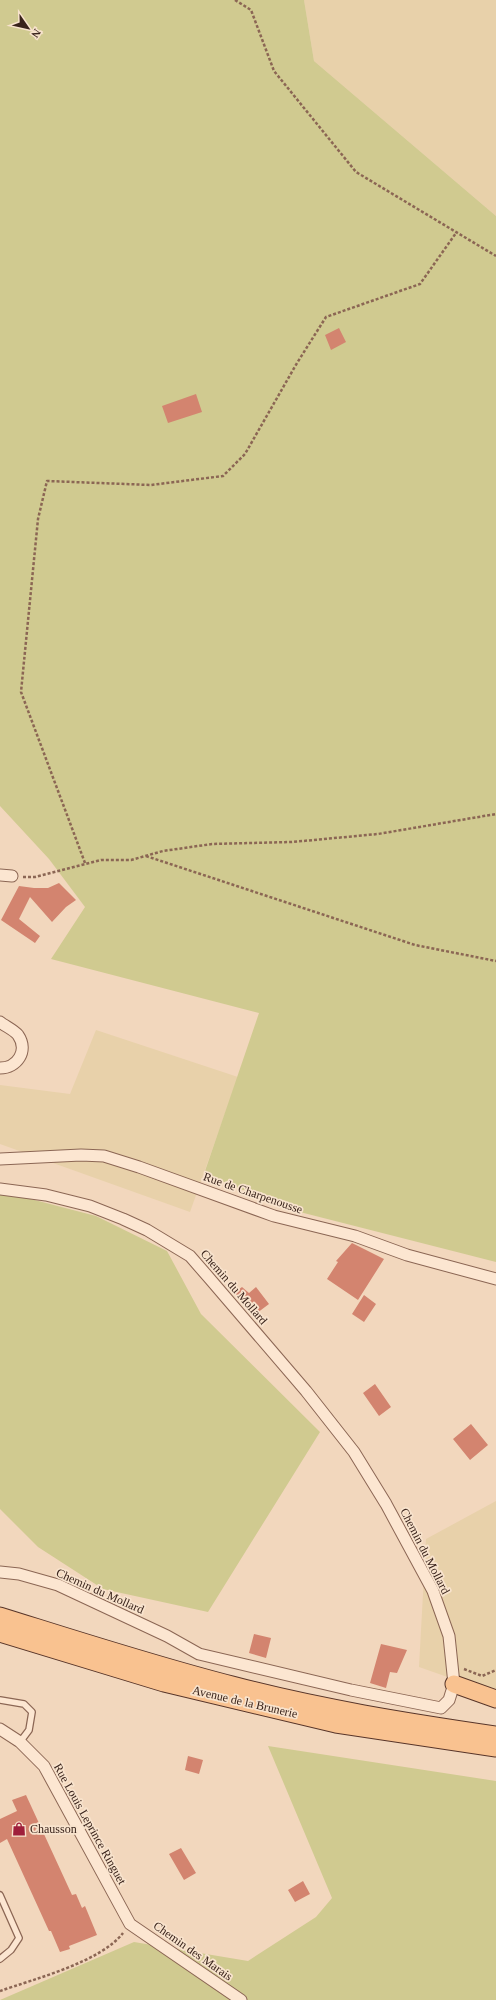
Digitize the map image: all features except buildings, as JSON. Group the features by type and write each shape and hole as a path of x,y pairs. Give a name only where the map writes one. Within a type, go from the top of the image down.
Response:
{"main road":[{"path":"0,1616 165,1667 240,1687 368,1715 496,1736"},
{"name":"Avenue de la Brunerie","path":"0,1633 164,1683 336,1724 496,1748"},
{"path":"454,1684 496,1700"}],"street":[{"path":"0,875 12,876"},
{"path":"0,1022 18,1035 22,1052 20,1059 13,1065 0,1068"},
{"name":"Rue de Charpenousse","path":"0,1160 81,1154 104,1156 146,1169 274,1216 355,1236 407,1255 496,1279"},
{"name":"Chemin du Mollard","path":"0,1189 46,1195 90,1206 147,1230 190,1256 306,1391 354,1452 386,1504 433,1592 449,1636 454,1684 449,1700 441,1708 351,1690 198,1654 167,1636 58,1585 19,1574 0,1572"},
{"name":"Rue Louis Leprince Ringuet","path":"0,1729 20,1742 44,1766 130,1924"},
{"name":"Chemin des Marais","path":"130,1924 242,2000"}],"lane":[{"path":"0,1700 24,1704 32,1712 29,1730 20,1742"},
{"path":"0,1895 19,1938 11,1950 0,1959"}],"path":[{"path":"235,0 251,10 274,71 356,172 496,256"},
{"path":"85,863 21,692 38,519 47,481 151,484 223,476 245,454 297,362 326,317 420,284 456,233"},
{"path":"12,876 35,877 101,860 131,860 162,851 212,844 292,842 378,834 496,814"},
{"path":"146,856 415,945 496,961"},
{"path":"452,1665 482,1676 496,1670"},
{"path":"0,1991 61,1970 100,1951 118,1939 130,1924"}],"shaded area":[{"path":"0,0 304,0 314,61 496,216 496,1262 292,1210 204,1174 259,1013 51,959 85,907 49,859 0,806"},
{"path":"304,0 496,0 496,216 314,61"},
{"path":"96,1030 238,1077 190,1212 0,1144 0,1085 70,1094"},
{"path":"0,1191 96,1216 167,1251 201,1314 320,1432 208,1612 103,1589 38,1547 0,1509"},
{"path":"496,1501 496,1694 419,1667 426,1539"},
{"path":"268,1746 496,1781 496,2000 0,2000 134,1942 248,1961 316,1917 332,1898"}],"place":[{"name":"Chausson","path":"19,1829"}]}
